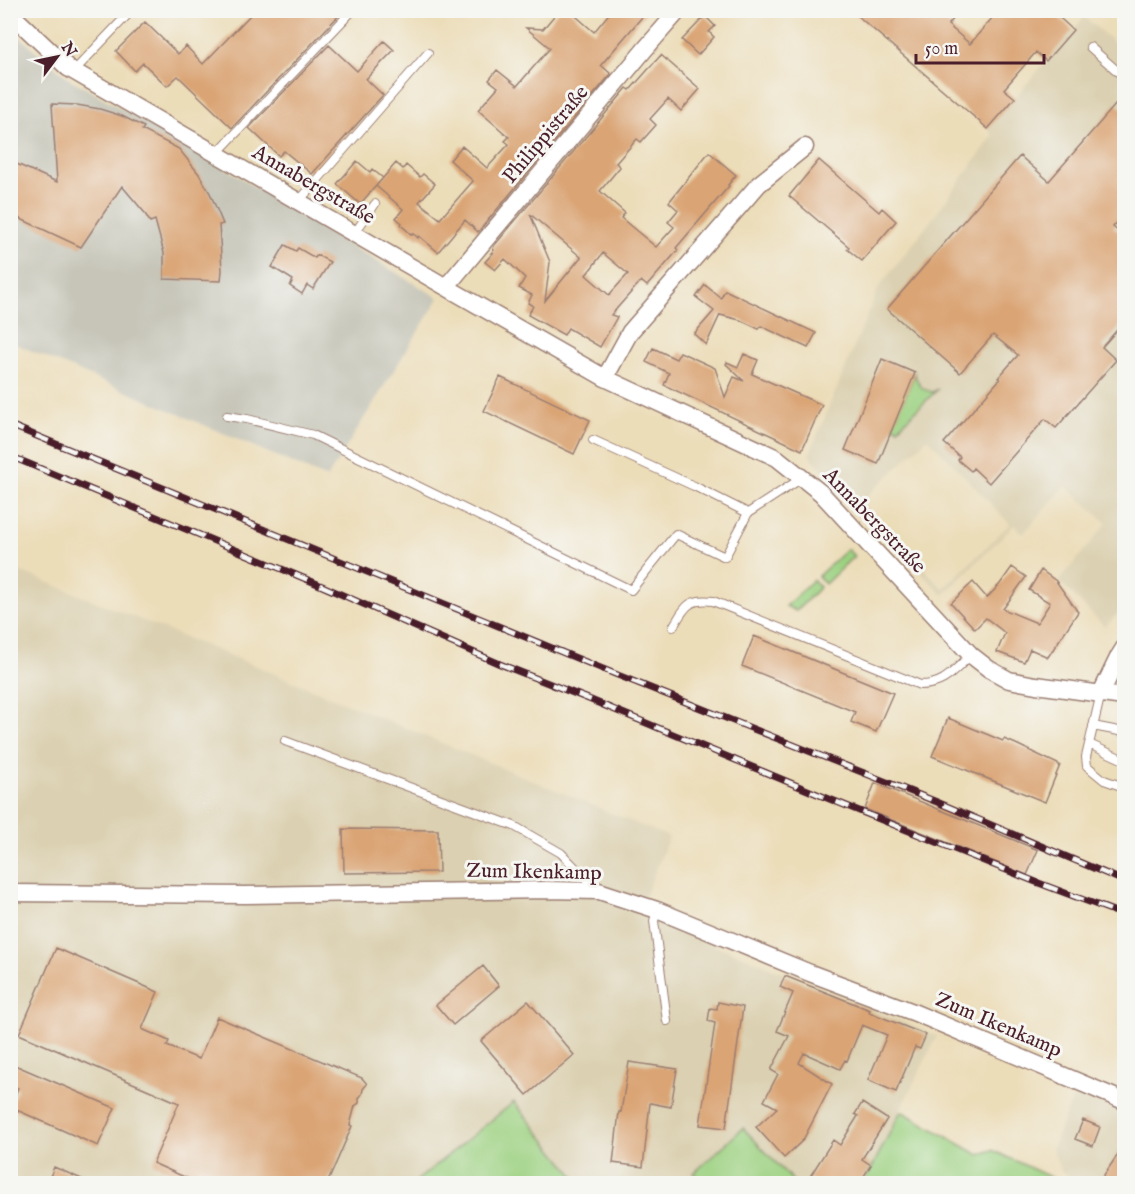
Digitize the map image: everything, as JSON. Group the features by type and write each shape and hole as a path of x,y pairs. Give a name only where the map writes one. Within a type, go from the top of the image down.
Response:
{"street":[{"name":"Philippistraße","path":"446,288 679,10"},
{"name":"Annabergstraße","path":"10,13 68,68 446,288 605,378 777,458 821,493 971,655 989,669 1009,680 1125,697"},
{"path":"605,378 630,332 759,184 805,147"},
{"path":"1101,693 1125,648"},
{"name":"Zum Ikenkamp","path":"10,893 245,895 598,891 657,910 810,973 913,1012 1125,1101"}],"lane":[{"path":"74,71 132,10"},
{"path":"217,153 353,10"},
{"path":"1090,47 1125,77"},
{"path":"299,201 428,53"},
{"path":"354,234 375,204"},
{"path":"227,416 313,435 631,590 676,534 725,557 748,513 802,478"},
{"path":"592,440 748,513"},
{"path":"673,627 689,603 700,599 713,601 920,685 933,685 943,681 971,655"},
{"path":"1101,693 1086,757 1087,766 1104,780 1125,786"},
{"path":"1093,726 1125,732"},
{"path":"285,741 514,826 561,853 598,891"},
{"path":"1089,744 1125,760"},
{"path":"657,910 654,921 667,1021"}],"shaded area":[{"path":"1084,17 1124,51 1124,607 1105,627 1059,581 1107,523 1065,486 1023,534 1014,525 943,595 809,455 879,287 993,136 988,129","holes":["928,438 1010,524 943,589 861,502"]},
{"path":"10,29 68,78 235,174 305,219 439,298 327,478 11,342"},
{"path":"10,567 669,837 638,914 937,1036 864,1183 795,1183 743,1128 695,1173 704,1183 11,1183"},
{"path":"1075,1093 1124,1113 1124,1183 1079,1183 1061,1171 1052,1148"}],"green space":[{"path":"915,373 918,383 923,388 933,392 938,389 898,428 893,426"},
{"path":"847,549 854,556 825,584 818,576"},
{"path":"813,580 820,587 796,611 786,606"},
{"path":"514,1102 580,1183 414,1183"},
{"path":"901,1111 979,1155 992,1150 1063,1183 864,1183"},
{"path":"743,1128 795,1183 704,1183 694,1173"}],"building":[{"path":"255,10 344,10 232,128 178,76 167,86 143,63 135,71 116,51 145,22 178,54 186,46 203,64"},
{"path":"559,10 569,10 594,32 612,10 648,10 601,65 611,74 478,232 465,220 438,252 401,225 402,223 396,218 403,209 376,186 396,163 403,169 406,165 420,177 423,174 435,184 419,202 440,219 473,181 450,160 462,146 487,168 509,144 505,141 509,137 478,110 498,87 489,80 497,70 517,86 550,48 526,28 543,29"},
{"path":"851,10 961,10 948,25 970,44 999,10 1051,10 1073,30 1046,61 1036,52 1004,89 1015,98 988,129"},
{"path":"705,16 715,26 709,32 714,37 698,55 682,40"},
{"path":"384,41 394,50 366,79 383,95 312,174 284,151 279,156 249,128 329,45 357,71"},
{"path":"661,55 700,89 681,111 668,99 650,119 656,125 641,142 637,139 616,163 620,167 600,191 625,213 621,218 656,247 674,227 668,222 678,210 669,202 709,152 736,175 647,286 641,281 611,315 617,317 600,347 568,328 564,335 528,315 533,306 528,303 532,295 519,288 525,278 505,259 495,270 485,262 493,253 491,253 494,246 627,88 630,90","holes":["530,214 581,257 545,301 550,262","603,253 628,274 609,295 586,275"]},
{"path":"52,104 77,105 122,116 144,127 142,130 179,149 199,174 223,224 219,225 221,281 164,279 164,253 155,220 150,222 122,186 81,247 10,214 10,161 57,182"},
{"path":"1116,104 1125,111 1125,213 1113,227 1125,237 1125,321 1102,347 1116,360 1056,428 1045,419 989,483 973,468 971,471 958,460 960,457 944,443 1018,355 993,335 960,373 887,309 1020,156 1049,181"},
{"path":"819,160 879,212 882,208 896,221 862,261 847,249 849,247 789,196"},
{"path":"357,161 370,172 372,169 383,178 360,204 337,184"},
{"path":"285,245 296,251 298,248 315,258 317,255 330,262 313,289 307,285 302,294 290,286 293,280 272,267"},
{"path":"705,285 721,298 725,290 816,333 808,348 761,326 759,329 740,320 720,315 706,345 694,334 714,311 696,297"},
{"path":"653,348 676,359 680,352 715,368 725,397 734,377 744,381 726,364 727,362 738,367 744,354 758,360 752,374 822,405 802,450 664,385 669,373 646,362"},
{"path":"882,359 915,373 878,464 845,450"},
{"path":"500,377 590,420 574,454 484,411"},
{"path":"1012,567 1026,577 1003,609 1037,623 1050,603 1029,590 1041,570 1056,581 1078,612 1048,657 1030,649 1024,662 997,652 1005,633 986,618 975,629 951,603 973,582 987,598"},
{"path":"754,636 893,693 876,732 851,722 855,712 742,666"},
{"path":"948,718 1003,741 1004,739 1016,744 1060,765 1045,802 932,756"},
{"path":"875,783 1038,850 1027,875 865,809"},
{"path":"343,829 438,830 439,872 344,873"},
{"path":"56,948 158,992 142,1029 169,1041 167,1046 199,1059 217,1017 362,1078 367,1084 359,1098 359,1103 355,1106 350,1125 352,1126 327,1184 200,1184 153,1163 179,1103 19,1034"},
{"path":"483,966 499,986 453,1025 436,1005"},
{"path":"785,976 926,1035 920,1049 915,1047 896,1092 868,1080 887,1035 862,1025 847,1061 845,1060 840,1069 804,1053 799,1063 832,1084 803,1140 784,1158 756,1127 777,1108 764,1101 778,1074 771,1070 789,1036 777,1031 793,993 780,987"},
{"path":"528,1001 574,1055 527,1095 481,1041"},
{"path":"718,1002 743,1007 726,1128 700,1125 715,1023 708,1021 710,1008 717,1009"},
{"path":"629,1062 677,1069 671,1107 650,1103 643,1167 613,1163 619,1112 621,1112"},
{"path":"10,1063 115,1108 98,1146 10,1107 18,1088 10,1085"},
{"path":"862,1103 887,1119 862,1159 871,1165 859,1184 818,1184 809,1178 833,1140 840,1145 858,1116 855,1114"},
{"path":"1083,1120 1100,1127 1093,1146 1075,1139"},
{"path":"1125,1144 1125,1184 1098,1184 1108,1169"},
{"path":"54,1167 93,1184 47,1184"}],"railway":[{"path":"10,425 615,674 937,802 1124,881"},
{"path":"10,456 313,582 500,664 822,796 1124,915"}]}
